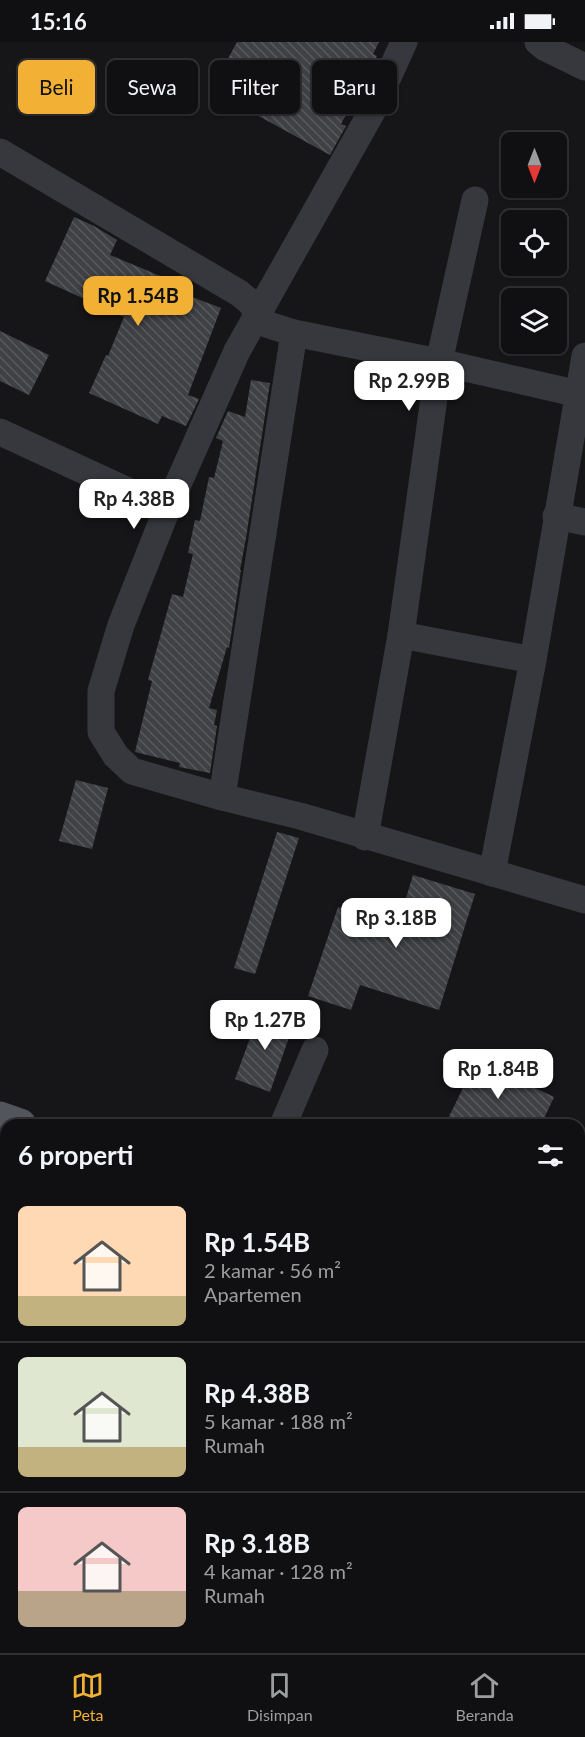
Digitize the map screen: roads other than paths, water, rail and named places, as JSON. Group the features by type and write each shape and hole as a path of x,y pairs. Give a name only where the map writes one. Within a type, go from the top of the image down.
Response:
{"street":[{"path":"404,42 374,108 237,351 166,509 121,625 100,691 101,732 116,756 132,771 222,797 300,816 585,900"},
{"path":"537,42 585,67"},
{"path":"0,152 239,293 250,302 266,324 294,333 579,394"},
{"path":"365,837 401,635 438,362 475,200"},
{"path":"222,797 294,333"},
{"path":"492,873 533,660 585,356"},
{"path":"0,432 166,509"},
{"path":"556,516 585,522"},
{"path":"401,635 533,660"},
{"path":"286,1119 315,1050"}]}
